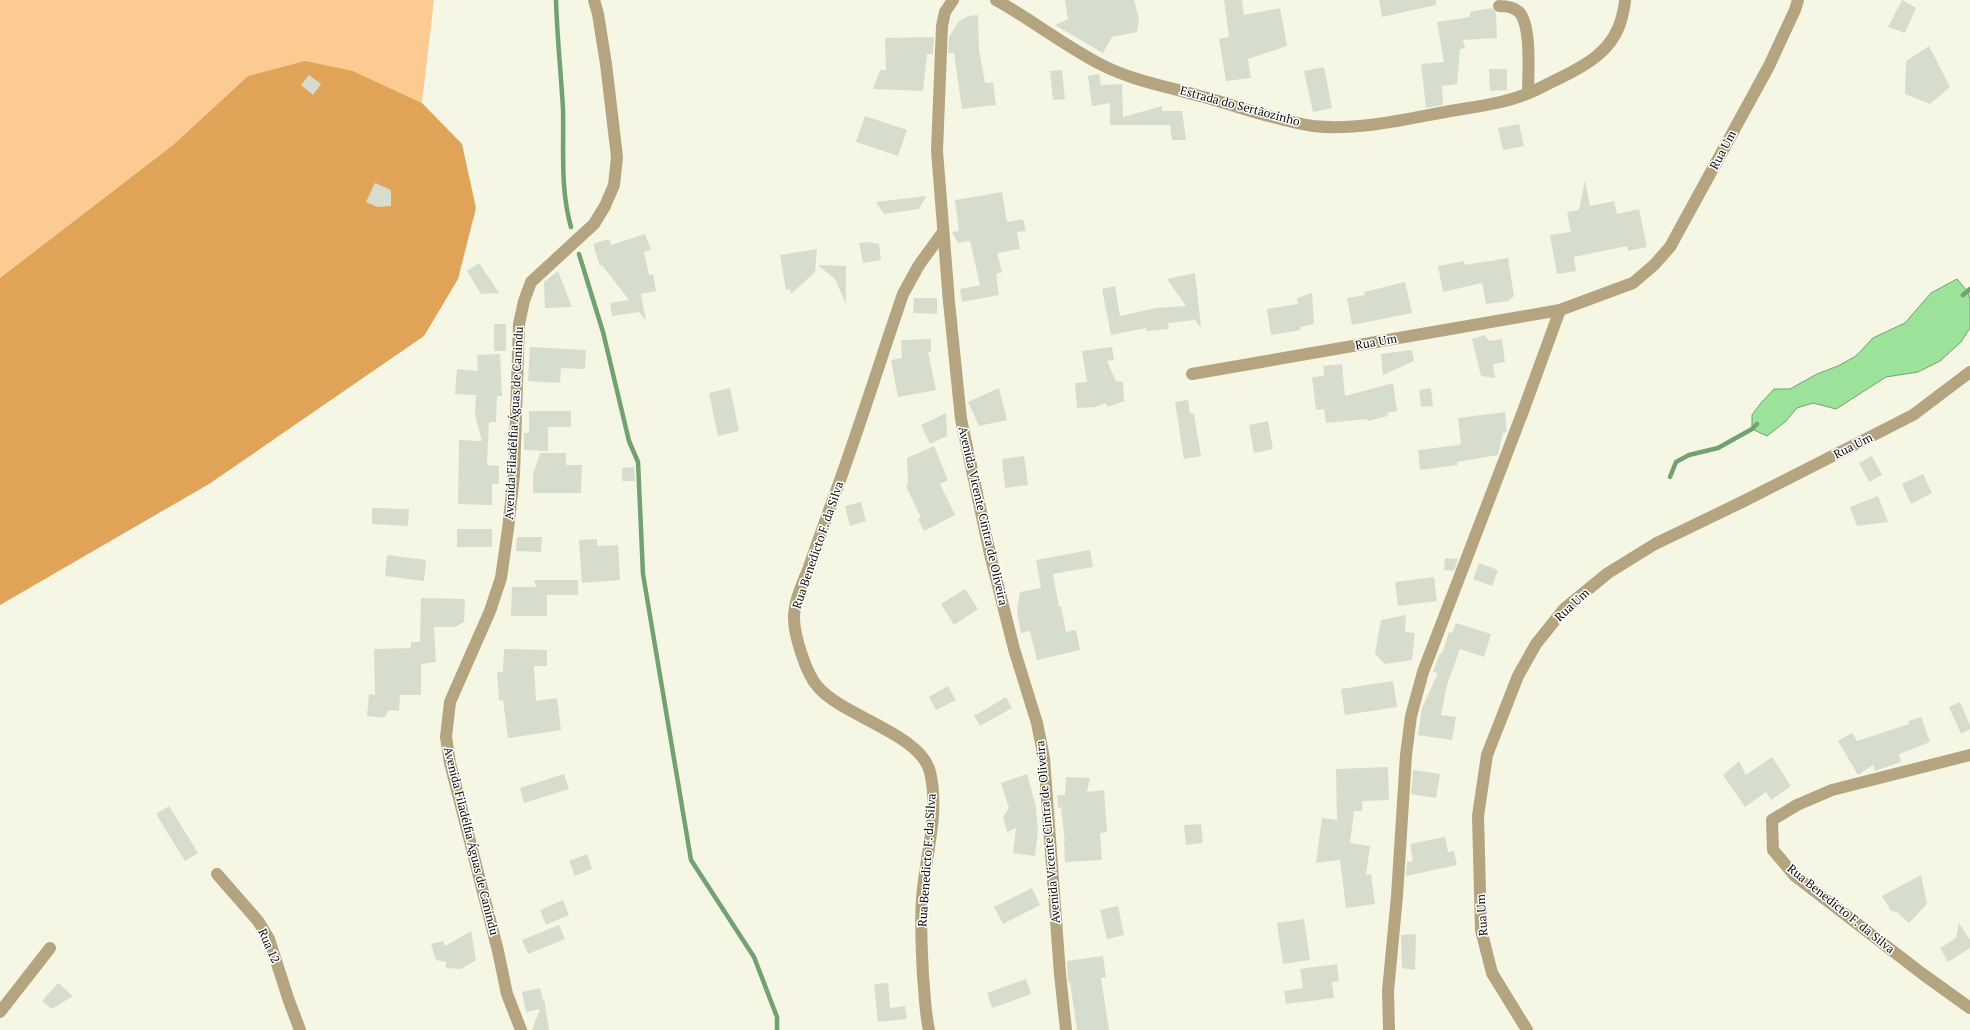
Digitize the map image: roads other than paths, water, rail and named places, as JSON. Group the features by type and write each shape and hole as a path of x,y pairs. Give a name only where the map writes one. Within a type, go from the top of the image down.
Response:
{"street":[{"name":"Avenida Filadélfia Águas de Canindu","path":"521,1030 507,994 498,951 450,763 446,737 450,702 490,611 501,578 514,474 519,324 524,301 531,282 594,224 605,206 614,185 617,156 606,64 594,0"},
{"name":"Avenida Vicente Cintra de Oliveira","path":"953,0 945,12 942,26 937,151 943,232 961,418 990,554 1014,649 1037,723 1044,758 1060,974 1066,1030"},
{"name":"Estrada do Sertãozinho","path":"996,0 1025,16 1069,46 1103,66 1136,78 1274,118 1314,126 1348,126 1397,121 1484,105 1528,93 1591,62 1605,49 1615,36 1621,22 1625,0"},
{"name":"Rua Um","path":"1192,374 1560,310 1633,283 1654,265 1670,247 1769,66 1795,10 1798,0"},
{"path":"1498,6 1512,8 1519,12 1523,18 1529,45 1528,93"},
{"name":"Rua Benedicto F. da Silva","path":"929,1030 926,1017 922,949 922,899 935,797 930,769 917,750 892,733 857,716 825,696 808,670 796,634 794,617 799,593 840,482 903,294 919,265 943,232"},
{"path":"1389,1030 1388,991 1397,896 1406,755 1411,716 1423,672 1522,414 1560,310"},
{"name":"Rua Um","path":"1527,1030 1492,973 1480,930 1478,816 1487,755 1518,676 1536,644 1564,609 1608,573 1655,544 1742,502 1913,415 1970,372"},
{"name":"Rua Benedicto F. da Silva","path":"1970,755 1832,790 1797,805 1772,820 1773,850 1795,876 1924,975 1970,1008"},
{"name":"Rua 12","path":"217,874 258,921 269,939 300,1030"},
{"path":"0,1012 50,948"}],"waterway":[{"path":"556,0 563,109 564,184 565,198 571,227"},
{"path":"579,254 603,332 629,441 638,462 643,574 691,860 754,957 777,1017 777,1030"},
{"path":"1963,295 1970,289"},
{"path":"1670,477 1676,462 1689,455 1718,448 1752,429 1757,424"}]}
